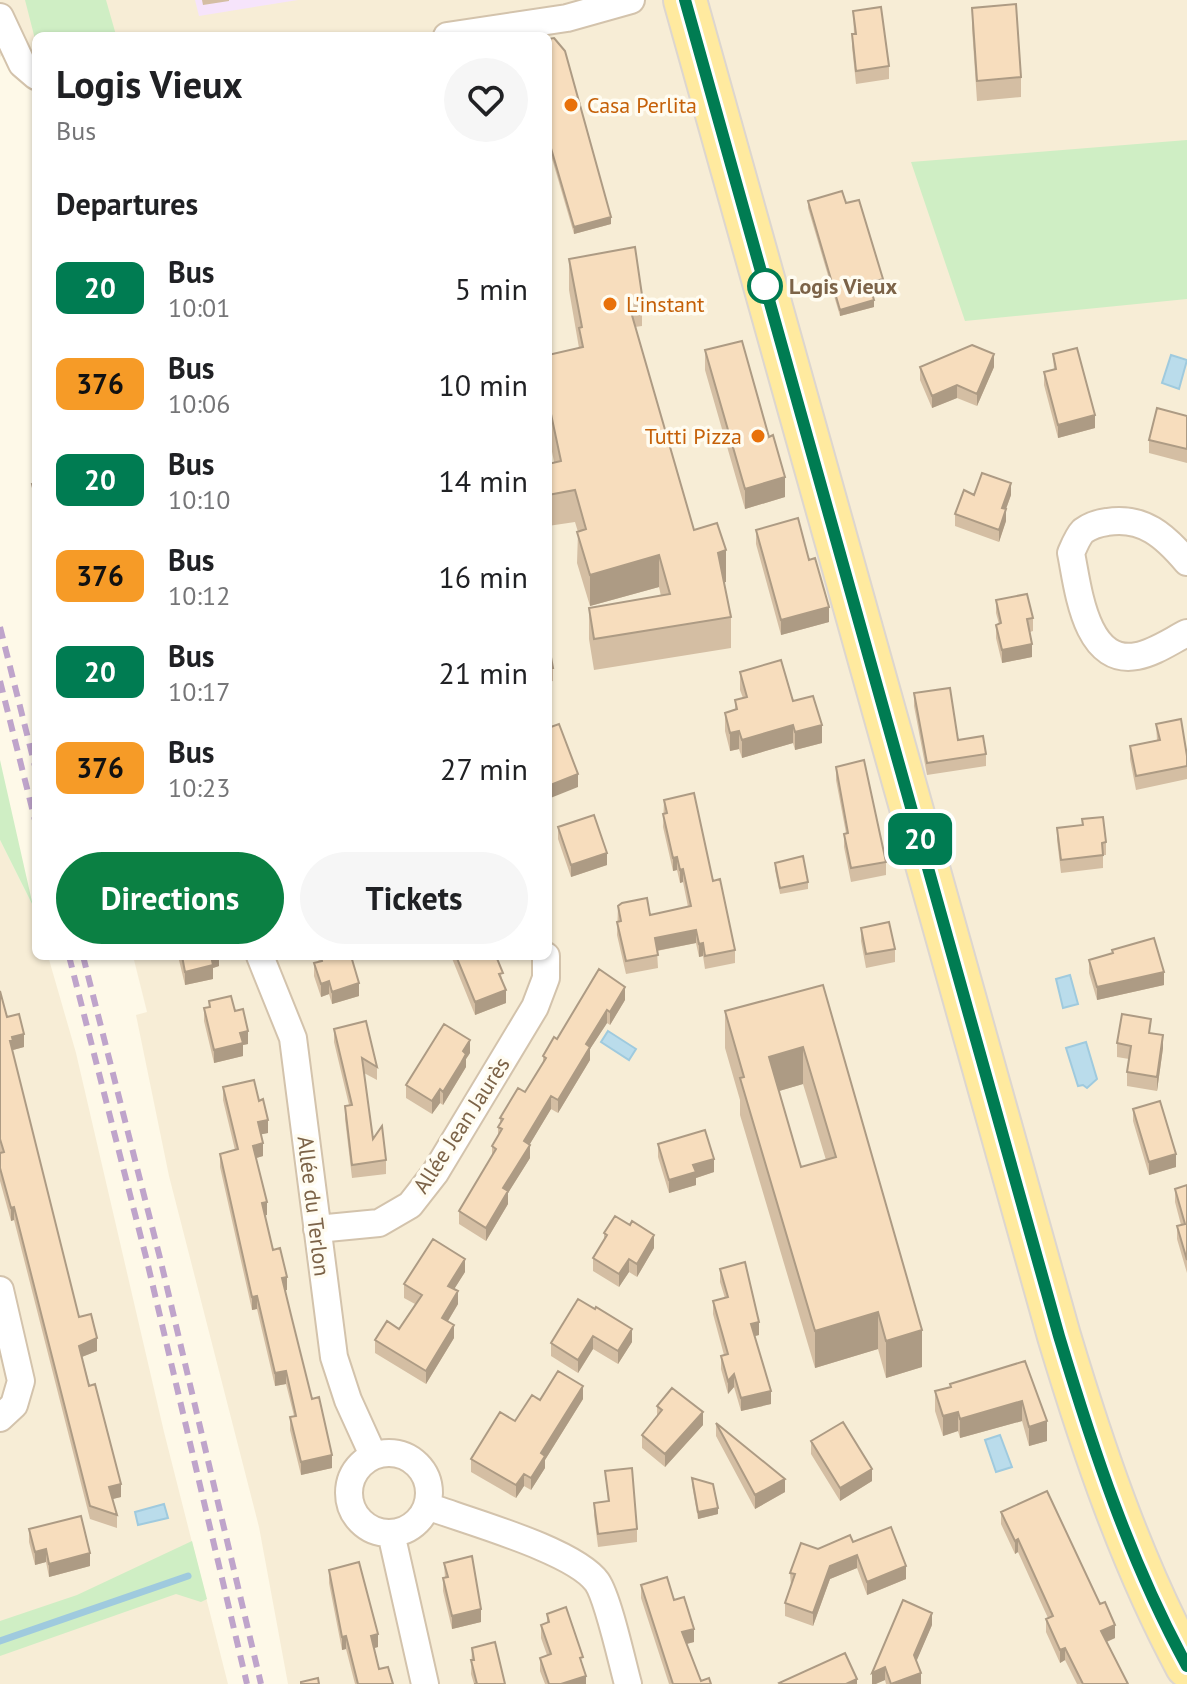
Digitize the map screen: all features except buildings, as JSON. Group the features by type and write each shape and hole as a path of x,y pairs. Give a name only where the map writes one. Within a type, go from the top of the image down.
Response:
{"main road":[{"path":"685,0 1059,1336 1096,1455 1118,1513 1156,1605 1187,1666"}],"street":[{"path":"483,32 567,18 631,0"},
{"path":"0,17 22,64 32,73"},
{"path":"1187,562 1169,542 1147,525 1123,519 1098,523 1082,532 1071,553 1084,618 1101,645 1117,656 1134,657 1149,653 1187,633"},
{"name":"Allée du Terlon","path":"262,960 293,1038 334,1357 348,1400 373,1455"},
{"name":"Allée Jean Jaurès","path":"317,1229 379,1223 410,1205 435,1173 535,1007 546,978 546,960"},
{"path":"0,1290 21,1381 14,1405 0,1418"},
{"path":"386,1452 413,1460 422,1469 427,1481 427,1506 413,1525 403,1531 379,1532 357,1519 348,1496 354,1471 373,1455 386,1452"},
{"path":"427,1506 540,1547 581,1568 598,1583 628,1684"},
{"path":"391,1533 425,1684"}],"shaded area":[{"path":"0,0 1187,0 1187,1684 288,1684 259,1527 169,1176 136,1015 147,1012 134,960 552,960 552,32 32,32 32,71 13,47 0,57"},
{"path":"195,0 298,0 199,16"},
{"path":"0,840 32,904 32,960 49,960 76,1053 164,1432 228,1684 0,1684"}],"green space":[{"path":"25,0 106,0 115,32 33,32"},
{"path":"1187,140 1187,299 965,321 911,162"},
{"path":"0,760 32,904 0,840"},
{"path":"192,1541 207,1599 201,1602 176,1594 0,1656 0,1621 77,1595"}],"water":[{"path":"1171,355 1187,360 1179,389 1162,383"},
{"path":"1070,975 1078,1004 1063,1008 1056,979"},
{"path":"608,1031 636,1049 629,1060 601,1042"},
{"path":"1086,1042 1097,1079 1087,1088 1078,1086 1066,1048"},
{"path":"1000,1435 1012,1467 996,1472 985,1440"},
{"path":"164,1504 168,1518 138,1525 135,1512"}],"waterway":[{"path":"0,1641 188,1576"}],"railway":[{"path":"0,627 32,754"},
{"path":"0,681 32,808"},
{"path":"70,960 147,1261 247,1684"},
{"path":"84,960 160,1258 261,1684"}],"bus line":[{"name":"20","path":"685,0 1059,1336 1096,1455 1118,1513 1156,1605 1187,1666"}],"place":[{"name":"Casa Perlita","path":"571,105"},
{"name":"Logis Vieux","path":"765,286"},
{"name":"L'instant","path":"610,304"},
{"name":"Tutti Pizza","path":"758,436"}]}
